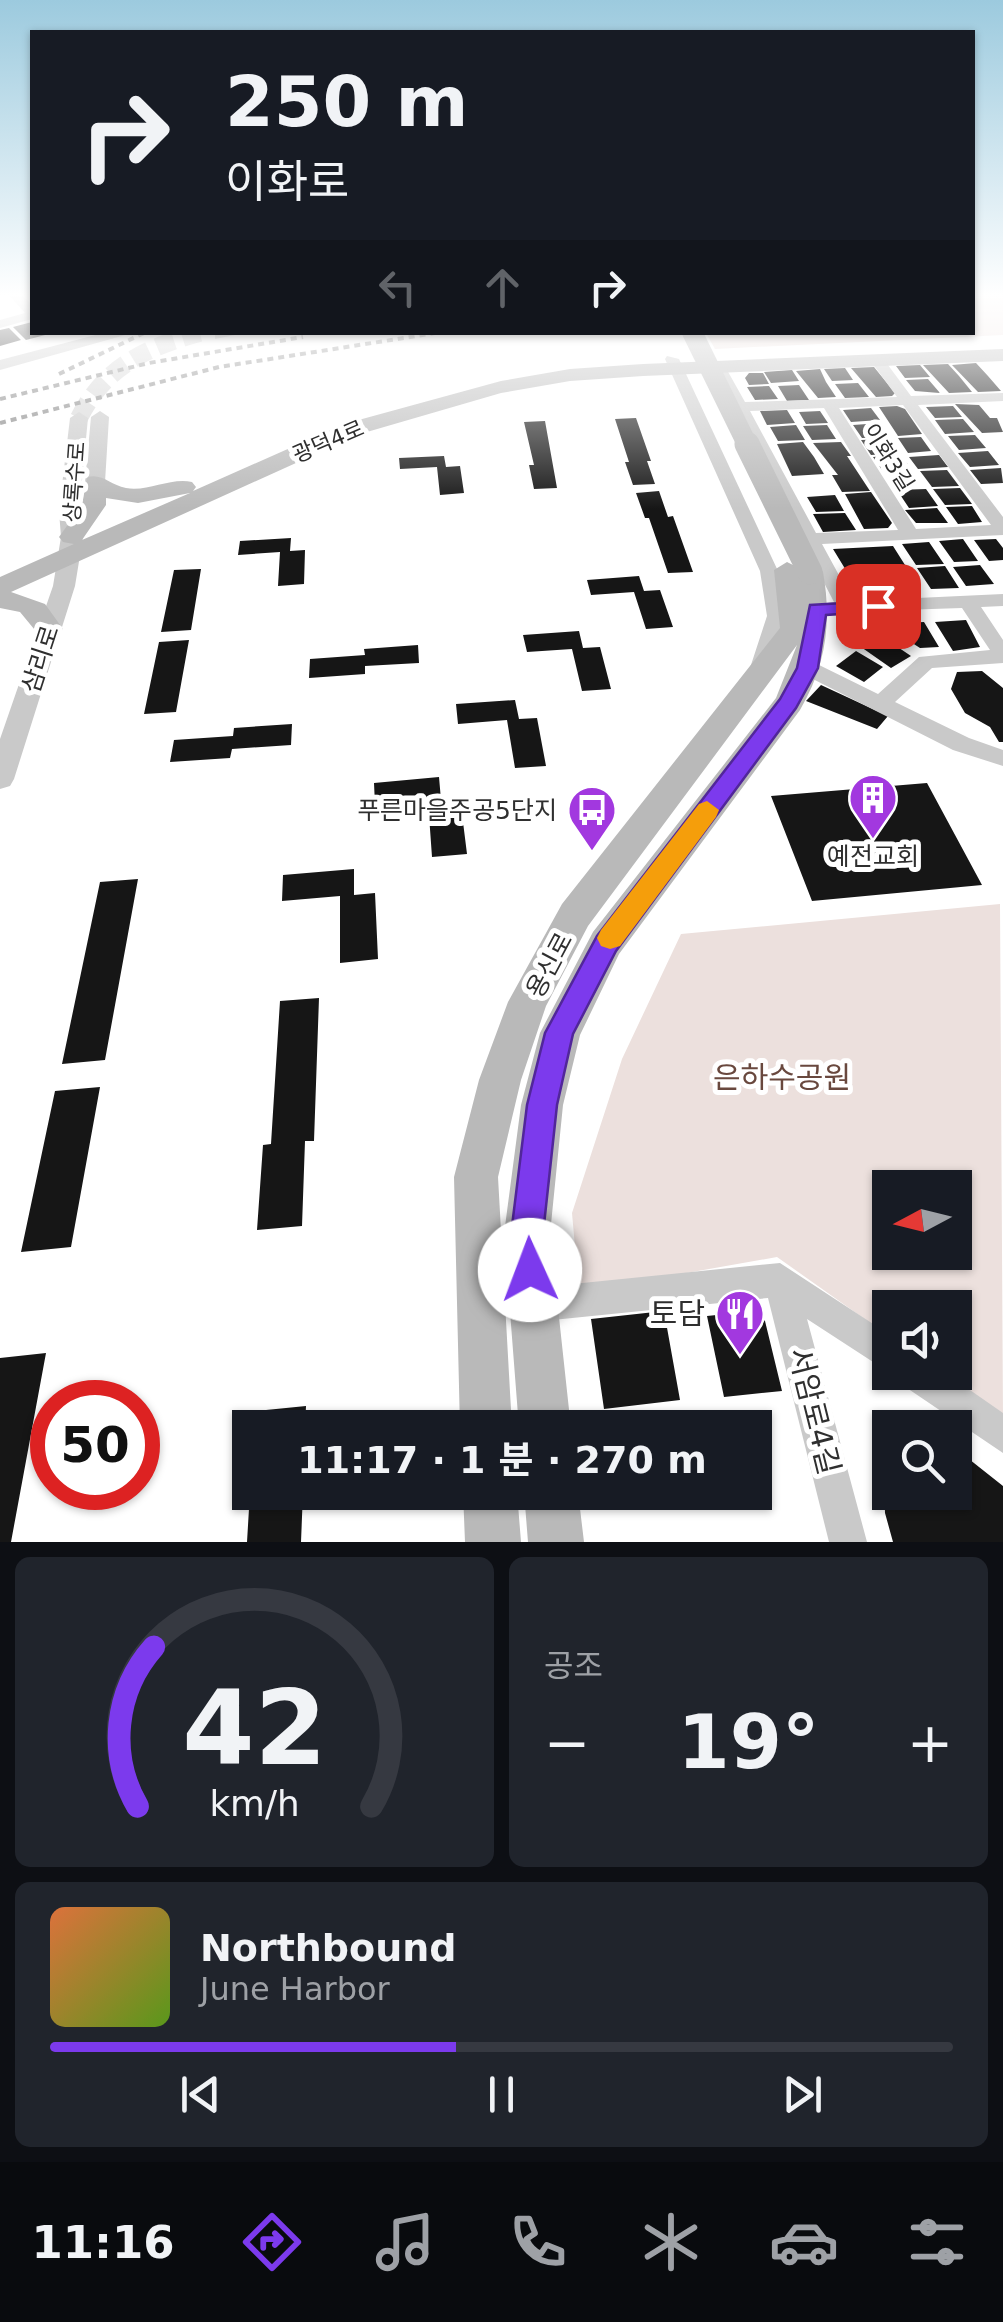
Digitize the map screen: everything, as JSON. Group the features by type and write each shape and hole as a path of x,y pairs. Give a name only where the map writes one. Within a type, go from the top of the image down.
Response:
{"main road":[{"name":"광덕4로","path":"0,587 184,487 324,425 459,382 568,365"},
{"name":"광덕4로","path":"0,569 69,547 352,430 430,404 570,376 666,365"},
{"path":"696,365 814,580"},
{"path":"708,365 814,580"},
{"path":"95,482 109,493 124,496 184,487"},
{"name":"상록수로","path":"69,547 94,505 95,482"},
{"name":"용신로","path":"543,1410 527,1234 542,1105 560,1033 606,944 789,703 808,668 814,580"},
{"name":"용신로","path":"485,1410 476,1177 500,1080 522,1018 575,915 794,629 814,580"},
{"path":"0,600 24,602 38,610 50,629"},
{"path":"491,1510 494,1542"},
{"path":"553,1510 556,1542"}],"street":[{"path":"674,365 769,571 777,616 756,678"},
{"path":"718,365 742,407 814,580 968,602 1003,600"},
{"name":"이화3길","path":"882,365 1003,530"},
{"path":"742,407 996,397 1003,414"},
{"name":"이화3길","path":"829,404 910,534"},
{"name":"상록수로","path":"69,547 69,511 89,417 95,482"},
{"name":"이화3길","path":"814,580 910,534 1003,530"},
{"name":"삼리로","path":"0,779 64,586 69,547"},
{"path":"882,702 926,662 1003,655 968,602"},
{"path":"808,668 961,744 1003,758"},
{"path":"534,1305 780,1280 872,1344"},
{"name":"서암로4길","path":"780,1280 848,1542"},
{"path":"939,1390 1003,1435"}],"green space":[{"name":"은하수공원","path":"1000,904 1003,1417 965,1390 972,1390 972,1290 872,1290 872,1324 777,1257 579,1292 572,1213 622,1059 681,934"}],"building":[{"path":"920,365 930,377 905,378 896,366"},
{"path":"923,365 949,365 972,392 949,393"},
{"path":"952,365 978,365 1001,391 978,392"},
{"path":"874,367 895,393 892,396 876,397 851,368"},
{"path":"845,368 853,380 832,381 824,369"},
{"path":"820,369 836,397 818,398 796,371"},
{"path":"792,370 799,381 771,383 764,372"},
{"path":"749,373 763,373 769,384 749,385 745,378"},
{"path":"928,379 940,393 915,391 906,380"},
{"path":"858,383 869,397 845,398 835,384"},
{"path":"799,385 809,400 787,401 778,386"},
{"path":"769,386 778,399 755,400 747,387"},
{"path":"955,404 979,405 990,418 997,418 1003,432 982,433"},
{"path":"953,406 962,417 935,418 926,407"},
{"path":"879,407 905,409 922,434 898,436"},
{"path":"871,408 880,420 851,422 843,410"},
{"path":"787,410 795,423 767,425 760,411"},
{"path":"820,411 828,423 806,424 799,412"},
{"path":"636,418 655,484 633,485 625,462 629,462 615,419"},
{"path":"963,419 974,432 945,434 935,420"},
{"path":"545,421 557,488 534,489 529,465 534,465 524,422"},
{"path":"881,423 891,437 862,438 853,425"},
{"path":"796,425 805,440 778,441 770,427"},
{"path":"827,425 836,439 812,440 803,426"},
{"path":"975,435 986,448 959,450 948,436"},
{"path":"921,437 931,451 908,453 898,438"},
{"path":"892,439 902,453 871,455 861,440"},
{"path":"803,442 824,474 792,476 777,444"},
{"path":"841,442 870,491 842,492 832,475 838,475 813,443"},
{"path":"988,451 999,465 970,467 958,453"},
{"path":"901,455 911,469 882,470 873,457"},
{"path":"939,455 948,467 918,469 909,457"},
{"path":"444,456 446,467 460,466 464,493 440,495 437,467 400,469 399,458"},
{"path":"1001,468 1003,483 981,484 970,470"},
{"path":"947,470 959,486 932,487 920,471"},
{"path":"960,488 972,504 945,505 933,489"},
{"path":"926,489 938,506 909,508 897,490"},
{"path":"659,491 668,517 673,516 693,572 668,573 636,493"},
{"path":"871,492 892,523 888,528 864,529 845,494"},
{"path":"835,495 844,511 816,512 807,497"},
{"path":"972,506 982,522 958,524 946,507"},
{"path":"937,508 948,523 916,523 905,510"},
{"path":"845,513 856,530 823,532 813,514"},
{"path":"291,538 290,551 305,550 304,584 278,586 280,552 238,555 240,541"},
{"path":"963,539 978,561 954,562 939,541"},
{"path":"996,539 1003,548 1003,560 989,561 974,540"},
{"path":"929,542 944,564 916,565 902,544"},
{"path":"893,546 905,565 873,567 887,589 873,590 855,585 833,549"},
{"path":"980,565 994,584 966,586 953,567"},
{"path":"945,566 959,588 931,589 917,568"},
{"path":"907,567 921,589 892,591 878,568"},
{"path":"201,569 191,630 161,632 174,570"},
{"path":"639,576 644,591 660,590 673,627 646,629 634,592 591,595 587,580"},
{"path":"966,620 980,647 953,651 935,622"},
{"path":"924,622 939,647 920,648 883,624"},
{"path":"871,629 911,656 891,668 851,640"},
{"path":"579,631 583,648 600,647 611,689 582,691 572,649 527,652 523,635"},
{"path":"189,640 176,712 144,714 159,642"},
{"path":"418,645 419,663 365,666 365,674 309,678 310,659 365,655 364,649"},
{"path":"856,651 883,667 864,682 836,666"},
{"path":"982,671 1003,688 1003,742 999,742 990,727 965,713 951,689 957,672"},
{"path":"821,685 888,716 877,729 806,701"},
{"path":"515,700 519,719 537,718 546,766 515,768 507,720 458,724 456,704"},
{"path":"292,724 291,745 232,749 230,758 170,762 174,740 233,736 234,728"},
{"path":"439,777 441,800 460,798 467,854 432,857 428,801 375,805 374,783"},
{"name":"예전교회","path":"927,783 982,885 812,901 771,796"},
{"path":"354,869 354,895 375,893 378,959 340,963 340,896 282,901 283,875"},
{"path":"138,879 105,1060 62,1064 100,882"},
{"path":"319,998 314,1141 305,1141 302,1226 257,1230 263,1145 271,1144 280,1001"},
{"path":"100,1087 71,1247 21,1252 55,1091"},
{"path":"664,1311 680,1400 604,1409 591,1319"},
{"path":"755,1311 765,1321 782,1391 724,1397 707,1316"},
{"path":"46,1353 41,1380 30,1380 30,1439 11,1542 0,1542 0,1358"},
{"path":"306,1406 306,1410 266,1410"},
{"path":"972,1461 1003,1486 1003,1542 893,1542 885,1510 972,1510"},
{"path":"249,1510 302,1510 301,1542 247,1542"}],"tunnel":[{"path":"79,418 102,385 125,365"}],"railway":[{"path":"59,374 78,365"},
{"path":"0,399 141,365"},
{"path":"0,423 232,365"}],"slow traffic":[{"path":"610,938 707,810"}],"place":[{"name":"예전교회","path":"873,840"},
{"name":"푸른마을주공5단지","path":"592,852"},
{"name":"토담","path":"740,1356"}],"route":[{"path":"530,1270 527,1234 542,1105 560,1033 575,1003 606,944 789,703 808,668 817,609 878,606"}]}
